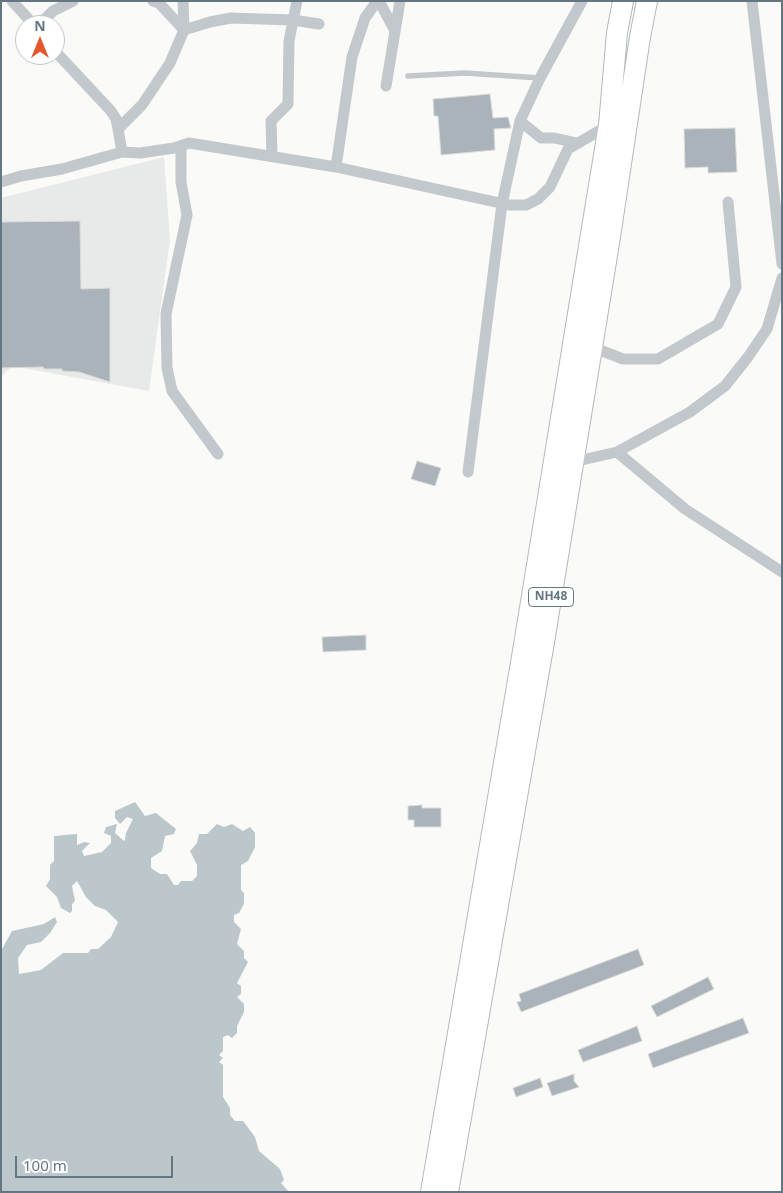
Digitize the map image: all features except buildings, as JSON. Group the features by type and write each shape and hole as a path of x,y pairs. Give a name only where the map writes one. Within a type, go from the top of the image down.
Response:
{"highway":[{"name":"NH48","path":"431,1192 524,651 608,125 617,33 623,1"},
{"name":"NH48","path":"448,1192 542,652 647,1"}],"street":[{"path":"12,1 25,15"},
{"path":"49,15 73,1"},
{"path":"153,1 159,3 184,30"},
{"path":"118,129 142,105 170,63 184,30 183,1"},
{"path":"272,156 271,121 288,104 289,41 297,1"},
{"path":"336,166 352,57 365,18 378,1 395,31"},
{"path":"386,86 400,1"},
{"path":"468,472 502,204 520,121 540,78 582,1"},
{"path":"752,1 782,264"},
{"path":"184,30 231,18 293,20 320,24"},
{"path":"65,62 111,111 116,119 122,152"},
{"path":"520,121 541,138 554,138 577,143"},
{"path":"1,182 62,169 122,152 140,153 189,143 336,166 502,204 526,205 538,199 550,187 568,149 608,125"},
{"path":"181,146 181,182 187,215 166,314 167,368 172,391 218,454"},
{"path":"592,347 623,359 658,359 718,324 736,287 728,202"},
{"path":"573,462 617,452 690,412 725,386 767,329 782,278"},
{"path":"617,452 685,510 782,572"}],"lane":[{"path":"408,76 465,73 540,78"}],"shaded area":[{"path":"164,157 170,240 149,391 12,366 1,377 1,198"},
{"path":"135,802 145,816 156,813 176,829 174,834 165,836 162,851 151,858 151,868 160,874 167,874 174,885 178,885 181,881 192,881 197,876 197,865 190,851 197,843 199,834 207,834 217,824 224,827 232,824 243,831 250,827 255,833 255,847 248,861 241,865 241,890 244,893 244,904 239,913 234,915 234,922 241,929 237,944 244,951 244,958 248,962 237,983 241,986 241,994 237,997 244,1004 244,1012 237,1026 237,1033 232,1038 228,1035 223,1037 223,1051 219,1055 223,1058 219,1062 223,1065 223,1097 230,1108 230,1115 235,1121 243,1121 255,1137 259,1151 280,1169 284,1180 281,1183 289,1192 1,1192 1,951 12,931 44,924 55,917 57,922 50,933 41,942 27,945 18,958 19,974 41,970 63,953 88,953 91,949 98,949 111,937 118,922 106,910 95,906 86,897 77,881 72,886 75,901 72,904 72,911 70,913 61,908 57,897 46,886 50,879 50,865 54,861 54,836 77,834 77,845 84,842 90,843 82,851 84,856 102,852 111,843 111,836 104,833 106,827 117,824 115,833 125,840 126,833 133,819 127,817 120,824 115,818 115,811"}]}
